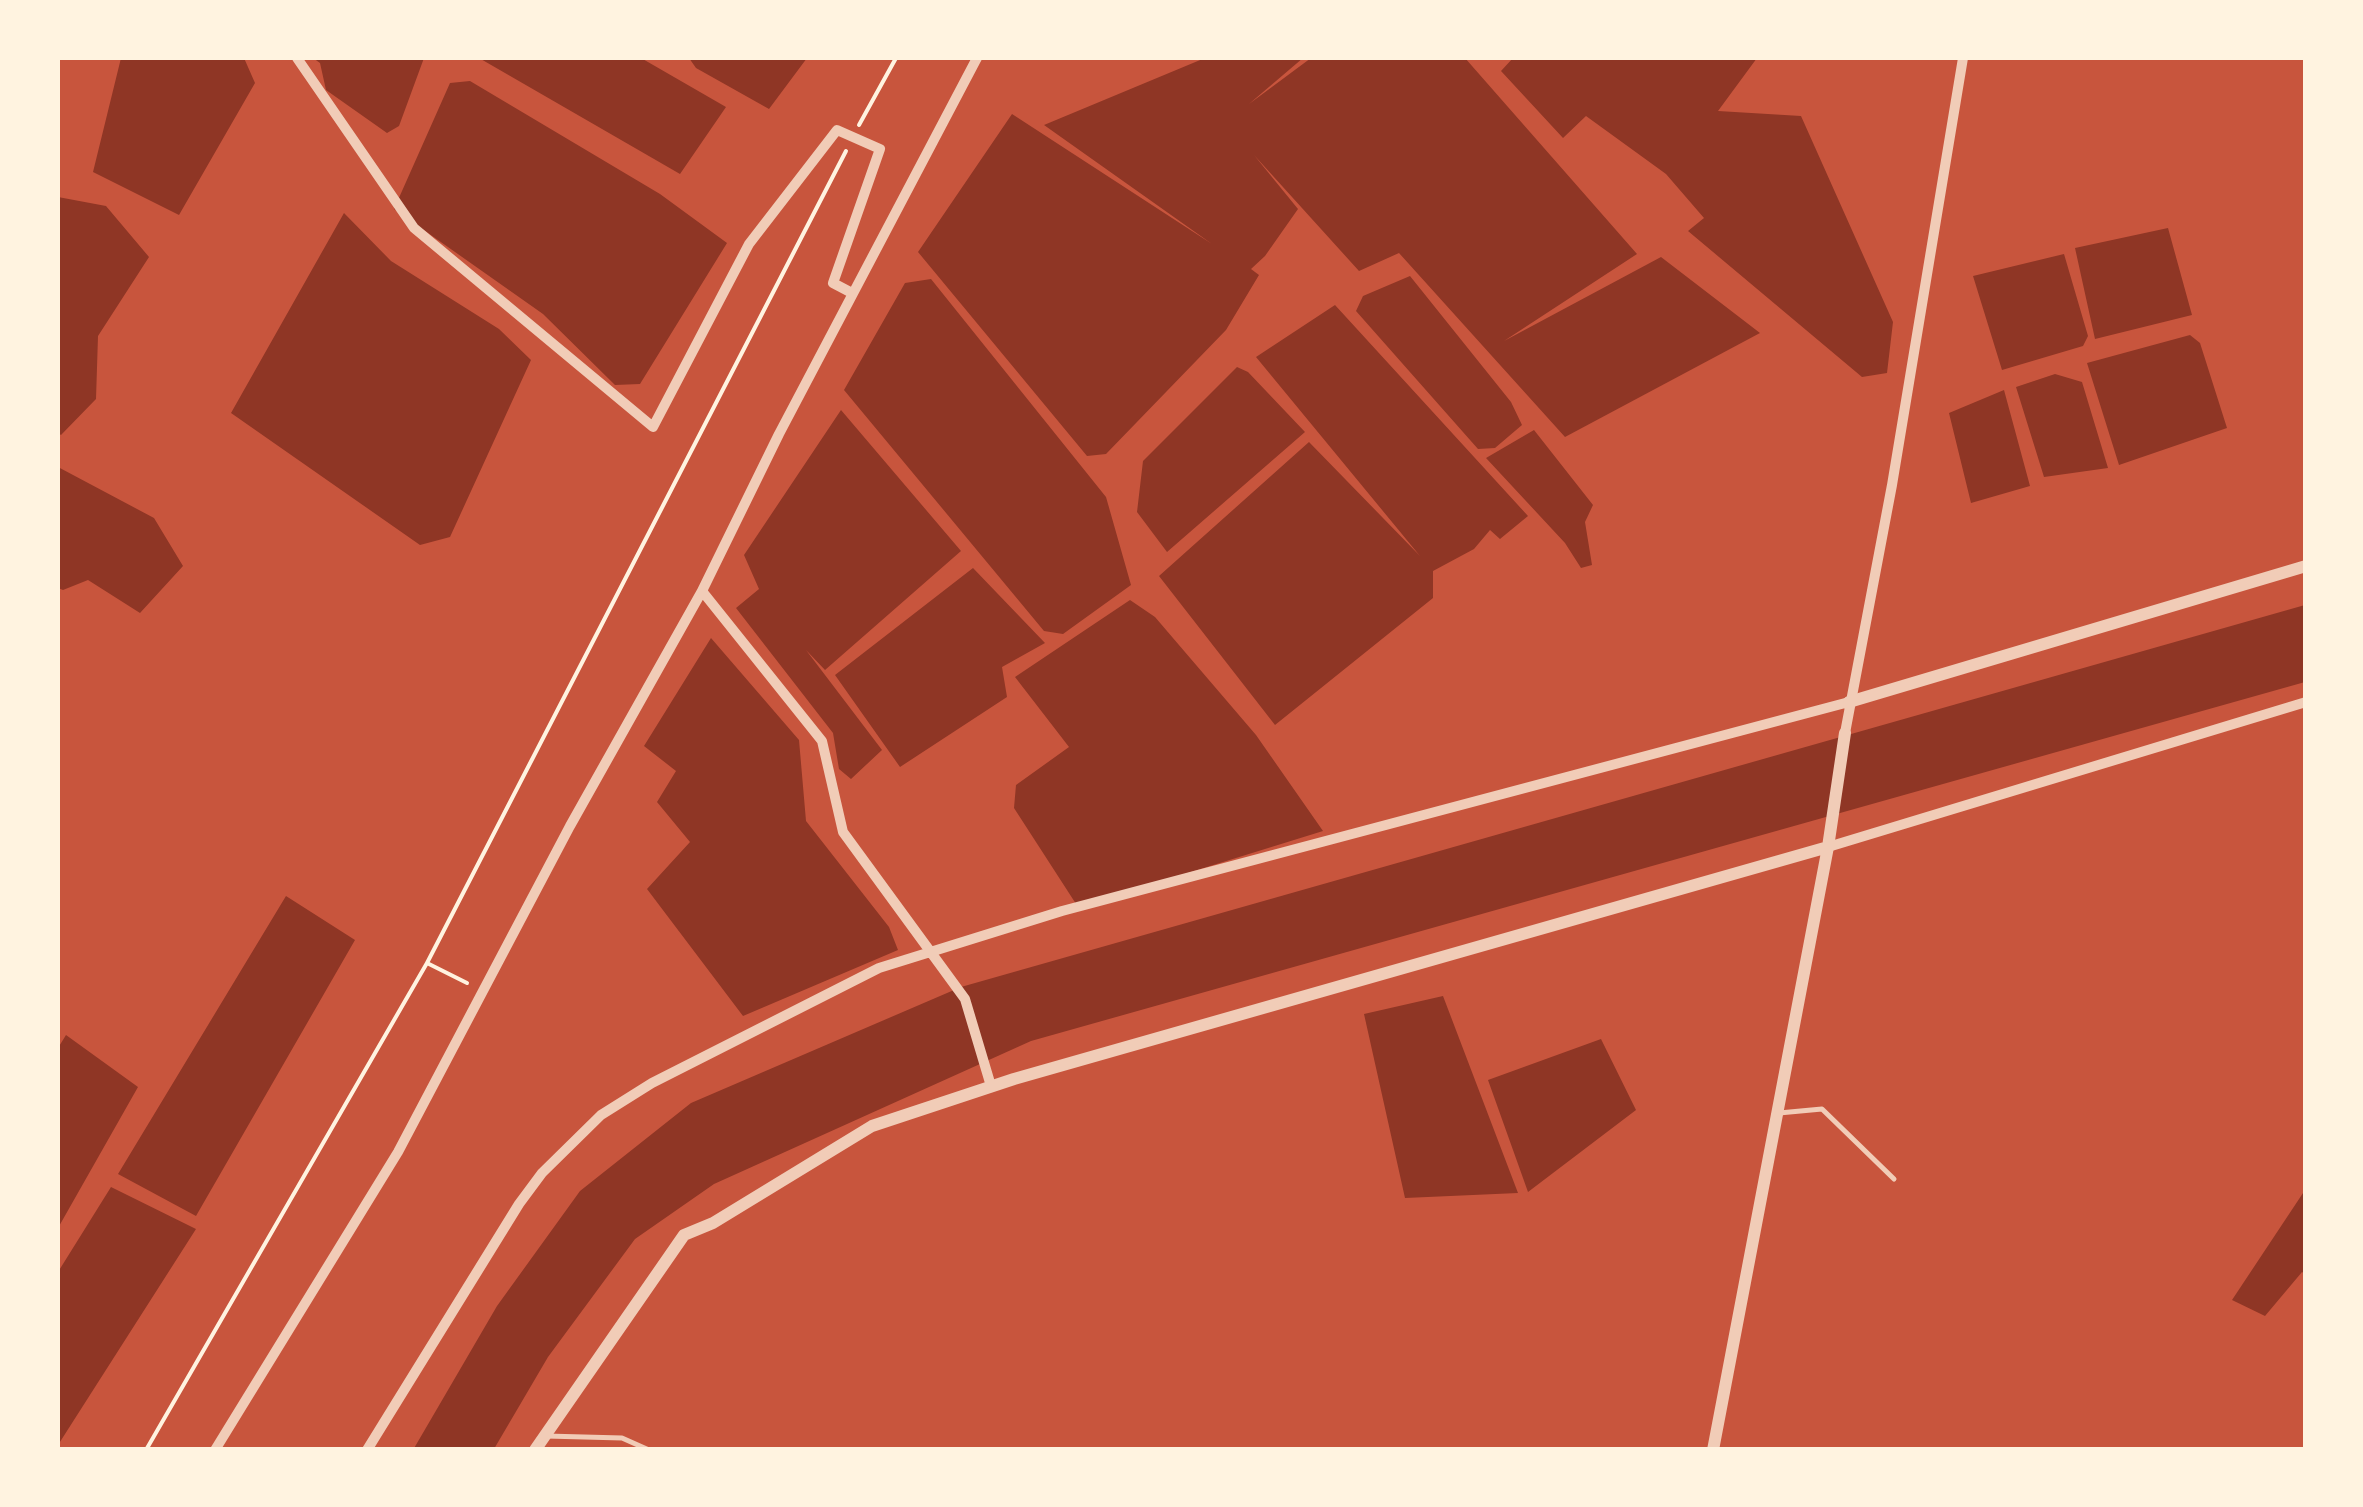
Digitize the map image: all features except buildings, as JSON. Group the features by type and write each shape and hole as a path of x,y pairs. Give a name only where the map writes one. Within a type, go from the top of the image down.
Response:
{"street":[{"path":"297,58 414,228 652,427 749,244 837,130 880,148 833,284 852,293"},
{"path":"215,1450 398,1152 702,590 852,293 977,58"},
{"path":"1713,1450 1828,848 1849,702 1892,485 1923,281 1964,58"},
{"path":"366,1450 520,1204 542,1173 600,1114 652,1083 879,968 935,954 1062,911 1849,702 2306,566"},
{"path":"702,590 822,741 843,832 965,999 991,1086"},
{"path":"535,1450 684,1236 712,1224 872,1126 991,1086 1472,945 1828,848 2306,702"}],"lane":[{"path":"1776,1114 1822,1109 1894,1179"},
{"path":"542,1436 622,1438 649,1450"}],"path":[{"path":"146,1450 427,963 896,58"},
{"path":"427,963 484,991"}],"shaded area":[{"path":"121,58 244,58 255,83 179,215 93,172"},
{"path":"313,58 424,58 399,126 387,133 326,90 320,63"},
{"path":"479,58 641,58 726,107 680,174"},
{"path":"689,58 807,58 769,109 696,68"},
{"path":"1205,58 1303,58 1249,104 1311,58 1465,58 1637,254 1504,341 1661,257 1760,333 1565,437 1399,253 1359,271 1254,155 1298,209 1265,256 1251,269 1259,275 1226,330 1106,454 1087,456 918,252 1012,114 1212,244 1044,125"},
{"path":"1513,58 1757,58 1718,111 1801,116 1893,322 1887,373 1862,377 1688,231 1704,218 1666,174 1586,116 1563,138 1501,71"},
{"path":"470,81 660,194 727,243 640,384 615,385 543,314 394,209 450,83"},
{"path":"58,197 106,206 149,257 98,336 96,399 61,435 58,433"},
{"path":"344,213 391,261 499,329 531,360 450,537 420,545 231,413"},
{"path":"2168,228 2192,315 2095,339 2075,248"},
{"path":"2064,254 2088,336 2083,346 2002,370 1973,276"},
{"path":"1410,276 1511,402 1522,425 1495,448 1478,449 1356,311 1363,296"},
{"path":"931,279 1106,497 1131,585 1063,634 1044,631 844,390 905,283"},
{"path":"1335,305 1528,516 1500,539 1490,530 1474,549 1433,571 1433,598 1275,725 1159,576 1309,442 1420,556 1256,357"},
{"path":"2190,335 2200,343 2227,428 2119,465 2087,363"},
{"path":"1237,367 1248,372 1305,432 1167,552 1137,512 1143,461"},
{"path":"2055,374 2082,382 2108,468 2044,477 2016,387"},
{"path":"2004,390 2030,486 1971,503 1949,413"},
{"path":"841,410 961,551 825,670 806,650 882,750 851,779 839,769 833,733 736,608 759,589 744,555"},
{"path":"1534,430 1593,505 1585,522 1592,565 1581,568 1565,543 1486,458"},
{"path":"58,467 154,518 183,566 140,613 88,580 63,590 58,588"},
{"path":"973,568 1045,643 1002,667 1007,697 900,767 835,675"},
{"path":"1130,600 1155,617 1256,735 1323,831 1078,907 1014,808 1016,785 1069,747 1015,677"},
{"path":"2305,605 2305,682 1031,1041 714,1184 635,1239 548,1357 494,1449 413,1450 497,1306 580,1191 691,1103 961,987"},
{"path":"711,638 799,740 806,821 889,927 898,950 743,1016 647,889 690,842 657,802 676,771 644,746"},
{"path":"286,896 355,940 196,1216 118,1174"},
{"path":"1443,996 1518,1193 1405,1198 1364,1014"},
{"path":"66,1035 138,1087 58,1228 58,1048"},
{"path":"1601,1039 1636,1110 1528,1192 1488,1080"},
{"path":"111,1187 196,1229 58,1445 58,1272"},
{"path":"2305,1190 2305,1274 2302,1272 2265,1316 2232,1300"}]}
